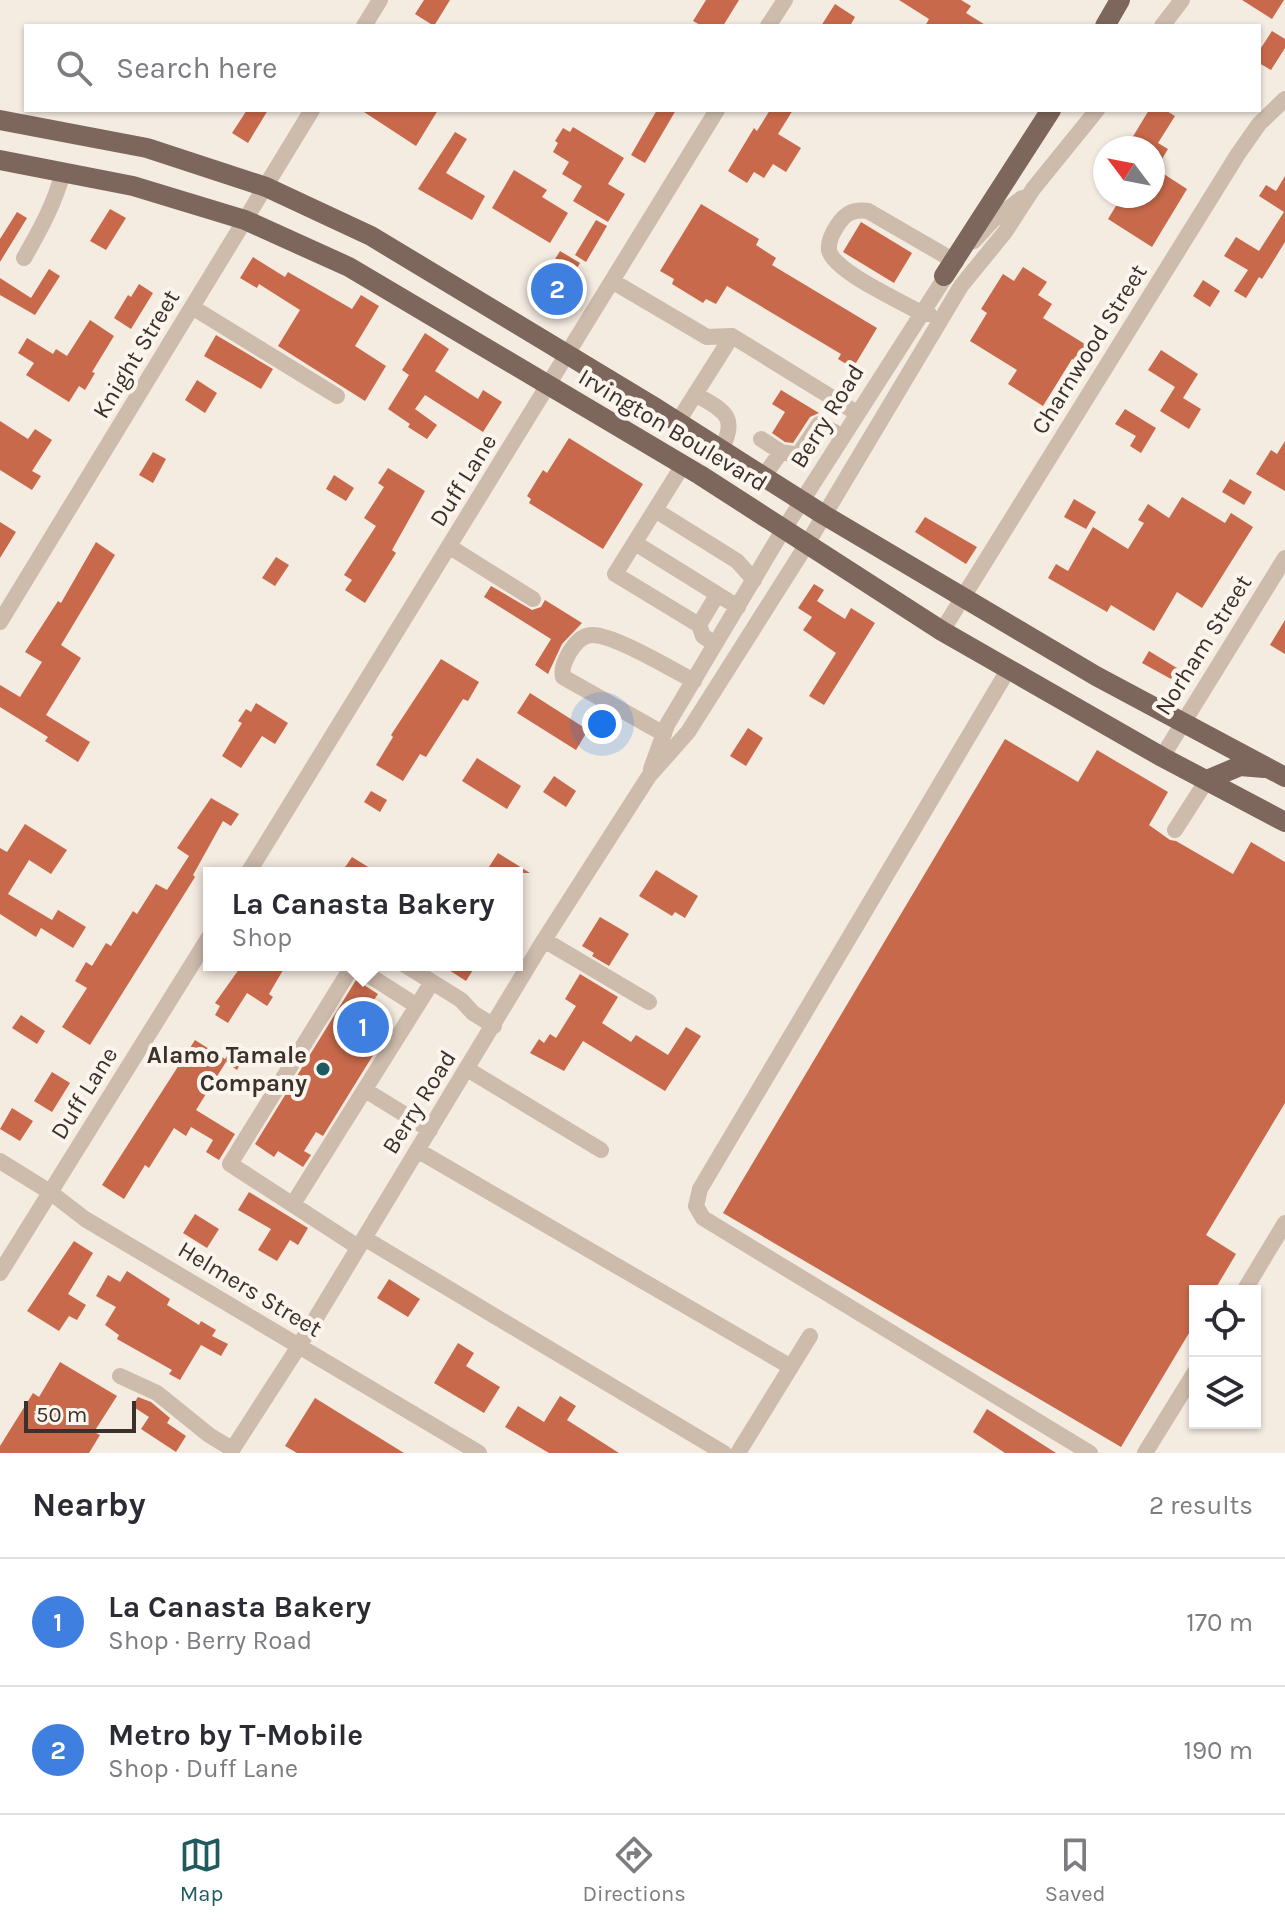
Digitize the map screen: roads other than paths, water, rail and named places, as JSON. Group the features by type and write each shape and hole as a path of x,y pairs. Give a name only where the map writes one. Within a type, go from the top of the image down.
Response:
{"main road":[{"path":"1106,24 1120,0"},
{"path":"951,266 1050,112"},
{"name":"Irvington Boulevard","path":"0,120 147,148 266,187 371,236 962,597 1181,723 1277,773"},
{"name":"Irvington Boulevard","path":"0,160 133,186 245,220 349,267 683,465 942,631 1162,757 1285,822"},
{"path":"1207,780 1240,766 1277,773"}],"street":[{"path":"365,24 380,0"},
{"path":"769,24 785,0"},
{"path":"1164,24 1182,0"},
{"name":"Charnwood Street","path":"942,631 1238,154 1259,124 1285,99"},
{"name":"Knight Street","path":"0,622 311,112"},
{"name":"Duff Lane","path":"252,867 716,112"},
{"name":"Berry Road","path":"231,1451 299,1346 544,940 649,776 688,732 807,544 961,286 1095,112"},
{"path":"24,258 49,212 63,172"},
{"name":"Berry Road","path":"649,776 664,734 715,644 801,501 951,266 993,220 1033,189"},
{"path":"942,318 921,313 842,268 829,250 830,239 844,216 855,210 868,211 951,266"},
{"path":"612,281 707,337 732,336 857,413"},
{"path":"192,307 337,396"},
{"path":"677,423 732,336"},
{"path":"695,394 725,413 730,421 728,437 721,450"},
{"path":"761,439 781,452 798,455 819,424 842,436"},
{"path":"763,477 781,452"},
{"path":"683,465 615,574 699,625 703,636 715,644"},
{"path":"655,510 737,561 754,580"},
{"path":"635,543 738,607"},
{"path":"450,547 533,599"},
{"name":"Norham Street","path":"1162,757 1285,558"},
{"path":"699,625 717,595"},
{"path":"664,734 563,677 561,671 567,656 577,640 590,634 621,645 694,681"},
{"path":"1008,670 700,1189 696,1206 703,1218 1090,1453"},
{"path":"1175,830 1207,780"},
{"path":"544,940 649,1002"},
{"name":"Duff Lane","path":"0,1273 203,947"},
{"path":"349,971 230,1164 293,1204 724,1453"},
{"path":"362,971 417,1006"},
{"path":"415,971 461,1000 473,1013 494,1026"},
{"path":"293,1204 432,982"},
{"path":"467,1069 601,1150"},
{"path":"365,1090 430,1130"},
{"path":"417,1150 791,1367"},
{"name":"Helmers Street","path":"0,1161 50,1192 85,1219 479,1453"},
{"path":"1248,1285 1285,1223"},
{"path":"738,1453 810,1336"},
{"path":"120,1376 157,1393 231,1451"},
{"path":"1145,1453 1189,1382"}],"place":[{"name":"Metro by T-Mobile","path":"557,289"},
{"name":"La Canasta Bakery","path":"363,1027"},
{"name":"Alamo Tamale Company","path":"323,1069"}]}
